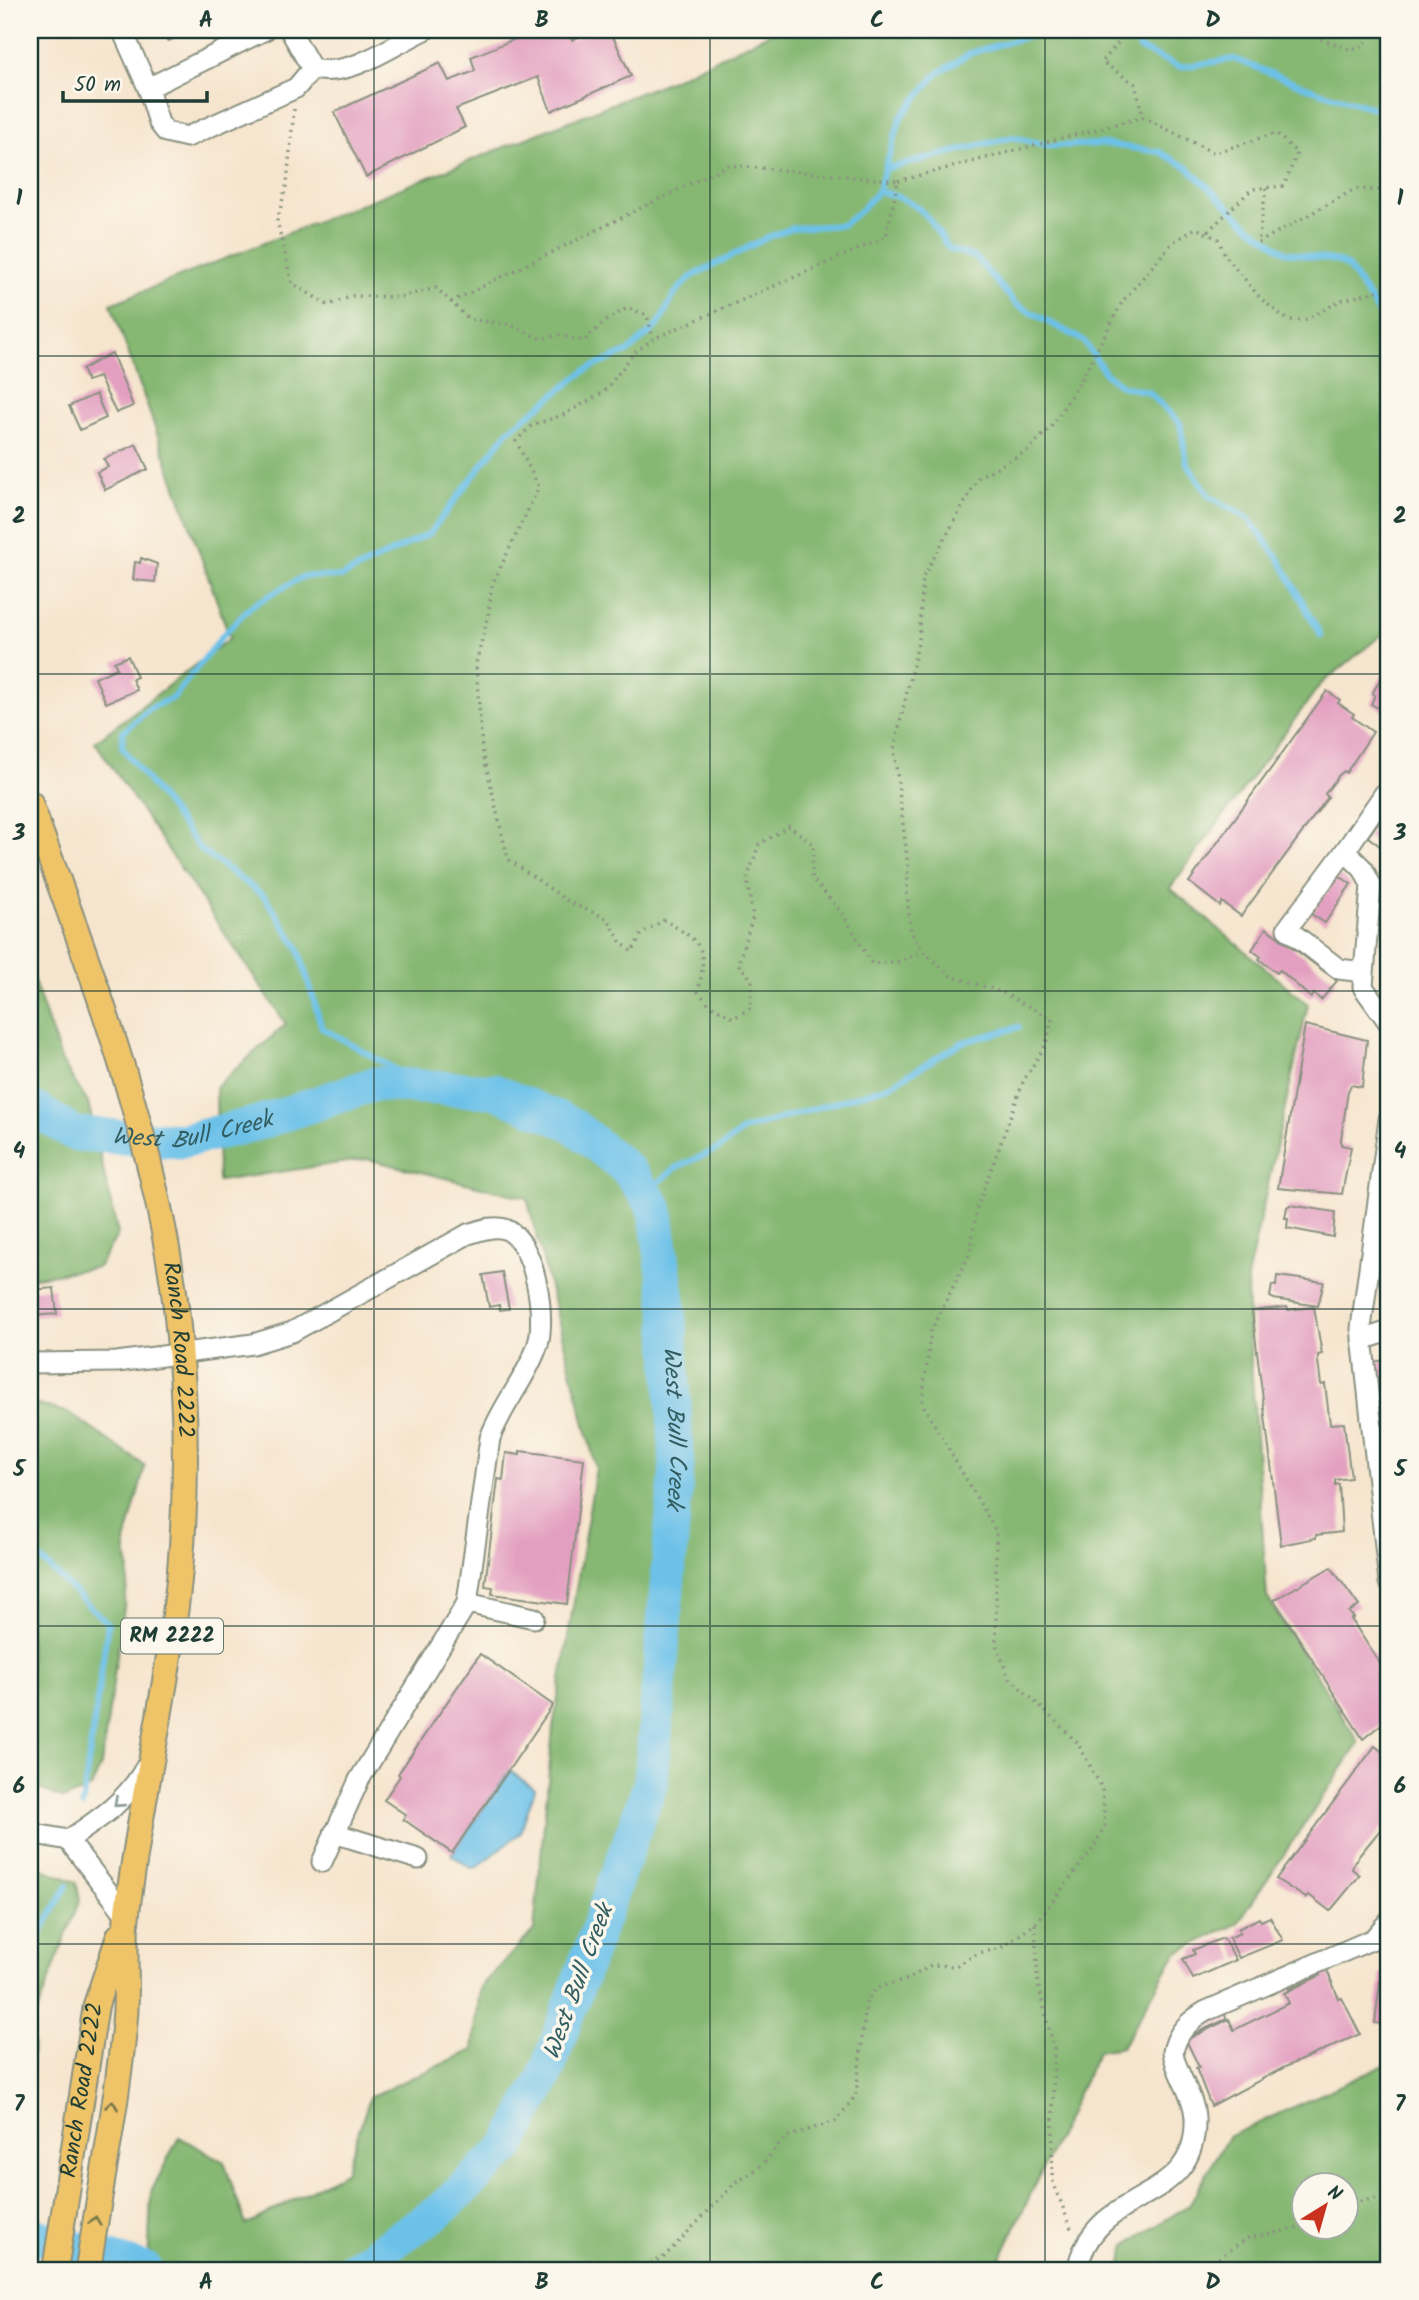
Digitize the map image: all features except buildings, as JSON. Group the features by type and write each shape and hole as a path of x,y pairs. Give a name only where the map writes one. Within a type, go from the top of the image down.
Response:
{"main road":[{"name":"Ranch Road 2222","path":"30,803 123,1062 149,1159 165,1243 180,1353 184,1522 173,1631 126,1915 96,2005 75,2132 80,2149 55,2270"},
{"name":"Ranch Road 2222","path":"88,2270 125,2016 126,1915"},
{"path":"67,2270 76,2162"}],"street":[{"path":"122,30 148,88 159,123 166,132 187,137 296,88 312,69"},
{"path":"148,88 265,30"},
{"path":"290,30 312,69 331,74 368,59 425,30"},
{"path":"1363,972 1339,969 1287,929 1389,787"},
{"path":"1345,851 1363,869 1371,885 1363,972 1366,994 1389,1023"},
{"path":"1389,1126 1382,1213 1361,1312 1362,1340 1383,1469 1389,1582"},
{"path":"30,1363 117,1363 260,1342 292,1332 468,1234 489,1228 506,1229 517,1239 533,1265 543,1320 539,1345 498,1416 490,1438 467,1603 359,1780 322,1862"},
{"path":"1362,1340 1389,1331"},
{"path":"467,1603 534,1618"},
{"path":"68,1840 113,1809 134,1789 153,1754"},
{"path":"30,1833 68,1840 126,1915"},
{"path":"334,1833 418,1859"},
{"path":"1077,2270 1080,2258 1098,2226 1117,2209 1168,2182 1189,2153 1195,2115 1173,2052 1187,2024 1206,2011 1381,1943 1389,1921"}],"path":[{"path":"1134,30 1125,35 1102,62 1135,84 1143,117"},
{"path":"1294,30 1349,49 1363,47 1373,30"},
{"path":"294,102 287,183 277,221 292,283 328,305 353,296 401,297 436,288 469,319 511,324 541,338 559,335 583,341 606,321 627,308 647,315 653,339"},
{"path":"451,302 728,165 898,181 1143,117 1214,152 1276,133 1297,153 1284,186 1252,189 1207,232"},
{"path":"898,181 886,237 653,339 634,353 604,392 563,415 532,425 516,440 539,486 492,585 488,617 476,663 482,749 508,859 569,902 608,919 620,941 632,952 642,933 664,920 695,938 705,961 698,992 709,1004 733,1018 751,1008 752,980 738,964 753,917 747,879 759,845 789,826 813,844 811,878 842,913 872,964 901,961 923,951"},
{"path":"1266,188 1258,243 1355,189 1380,190 1389,208"},
{"path":"638,2270 663,2258 736,2182 758,2169 786,2137 836,2122 856,2095 866,2003 876,1988 909,1979 931,1965 957,1966 979,1953 1001,1948 1035,1924 1094,1847 1105,1825 1102,1788 1077,1742 1009,1676 996,1644 996,1531 922,1404 931,1331 971,1253 976,1208 1023,1082 1046,1044 1052,1019 1001,992 951,976 923,951 911,932 907,894 908,866 894,749 919,639 923,577 979,477 1027,451 1052,426 1084,375 1122,302 1173,242 1196,228 1207,232 1218,240 1225,255 1261,299 1288,320 1305,320 1342,300 1389,288"},
{"path":"1035,1924 1038,1984 1054,2049 1052,2179 1069,2225"},
{"path":"1360,2201 1389,2196"},
{"path":"1201,2270 1248,2238 1290,2231"},
{"path":"608,2270 611,2265 628,2270"}],"green space":[{"path":"777,30 1389,30 1389,629 1320,685 1170,888 1308,1004 1247,1278 1267,1597 1359,1743 1237,1924 1176,1953 1122,2047 1098,2051 995,2270 148,2270 151,2192 179,2137 224,2162 246,2225 345,2172 370,2097 473,2050 480,1987 534,1930 553,1728 596,1468 527,1198 367,1159 218,1181 216,1087 286,1024 95,742 230,638 111,304 672,80"},
{"path":"30,970 62,1062 88,1103 118,1234 98,1267 30,1278"},
{"path":"30,1402 69,1413 145,1466 125,1542 129,1573 101,1765 91,1788 64,1799 30,1785"},
{"path":"30,1864 76,1882 80,1899 34,2020 30,2092"},
{"path":"1389,2063 1389,2270 1120,2270 1126,2245 1189,2205 1228,2137"}],"water":[{"path":"510,1771 535,1789 520,1833 477,1867 471,1868 451,1854"}],"waterway":[{"path":"427,1087 322,1028 298,947 265,897 200,849 122,747 123,732 150,708 174,697 222,636 251,606 304,576 341,577 430,533 508,431 586,370 629,351 659,324 675,293 691,277 768,237 792,228 842,225 861,210 878,191 901,117 937,74 970,53 1050,30"},
{"path":"1131,30 1140,49 1180,67 1234,59 1317,91 1389,113"},
{"path":"885,169 1013,137 1050,146 1104,144 1160,152 1187,167 1247,224 1285,252 1337,261 1348,267 1389,328"},
{"path":"878,191 904,200 921,211 949,249 975,257 1016,304 1084,341 1106,374 1122,386 1148,392 1180,423 1187,463 1209,496 1248,518 1280,560 1321,636"},
{"path":"645,1194 677,1167 720,1148 743,1130 889,1086 963,1042 1019,1027"},
{"name":"West Bull Creek","path":"30,1106 75,1134 181,1141 255,1124 374,1084 494,1091 571,1124 628,1170 655,1207 669,1309 677,1466 651,1782 545,2076 509,2146 438,2212 351,2270"},
{"path":"30,1549 108,1624 82,1806"},
{"path":"30,1947 36,1942 67,1886"},
{"name":"West Bull Creek","path":"30,2234 146,2270"}]}
